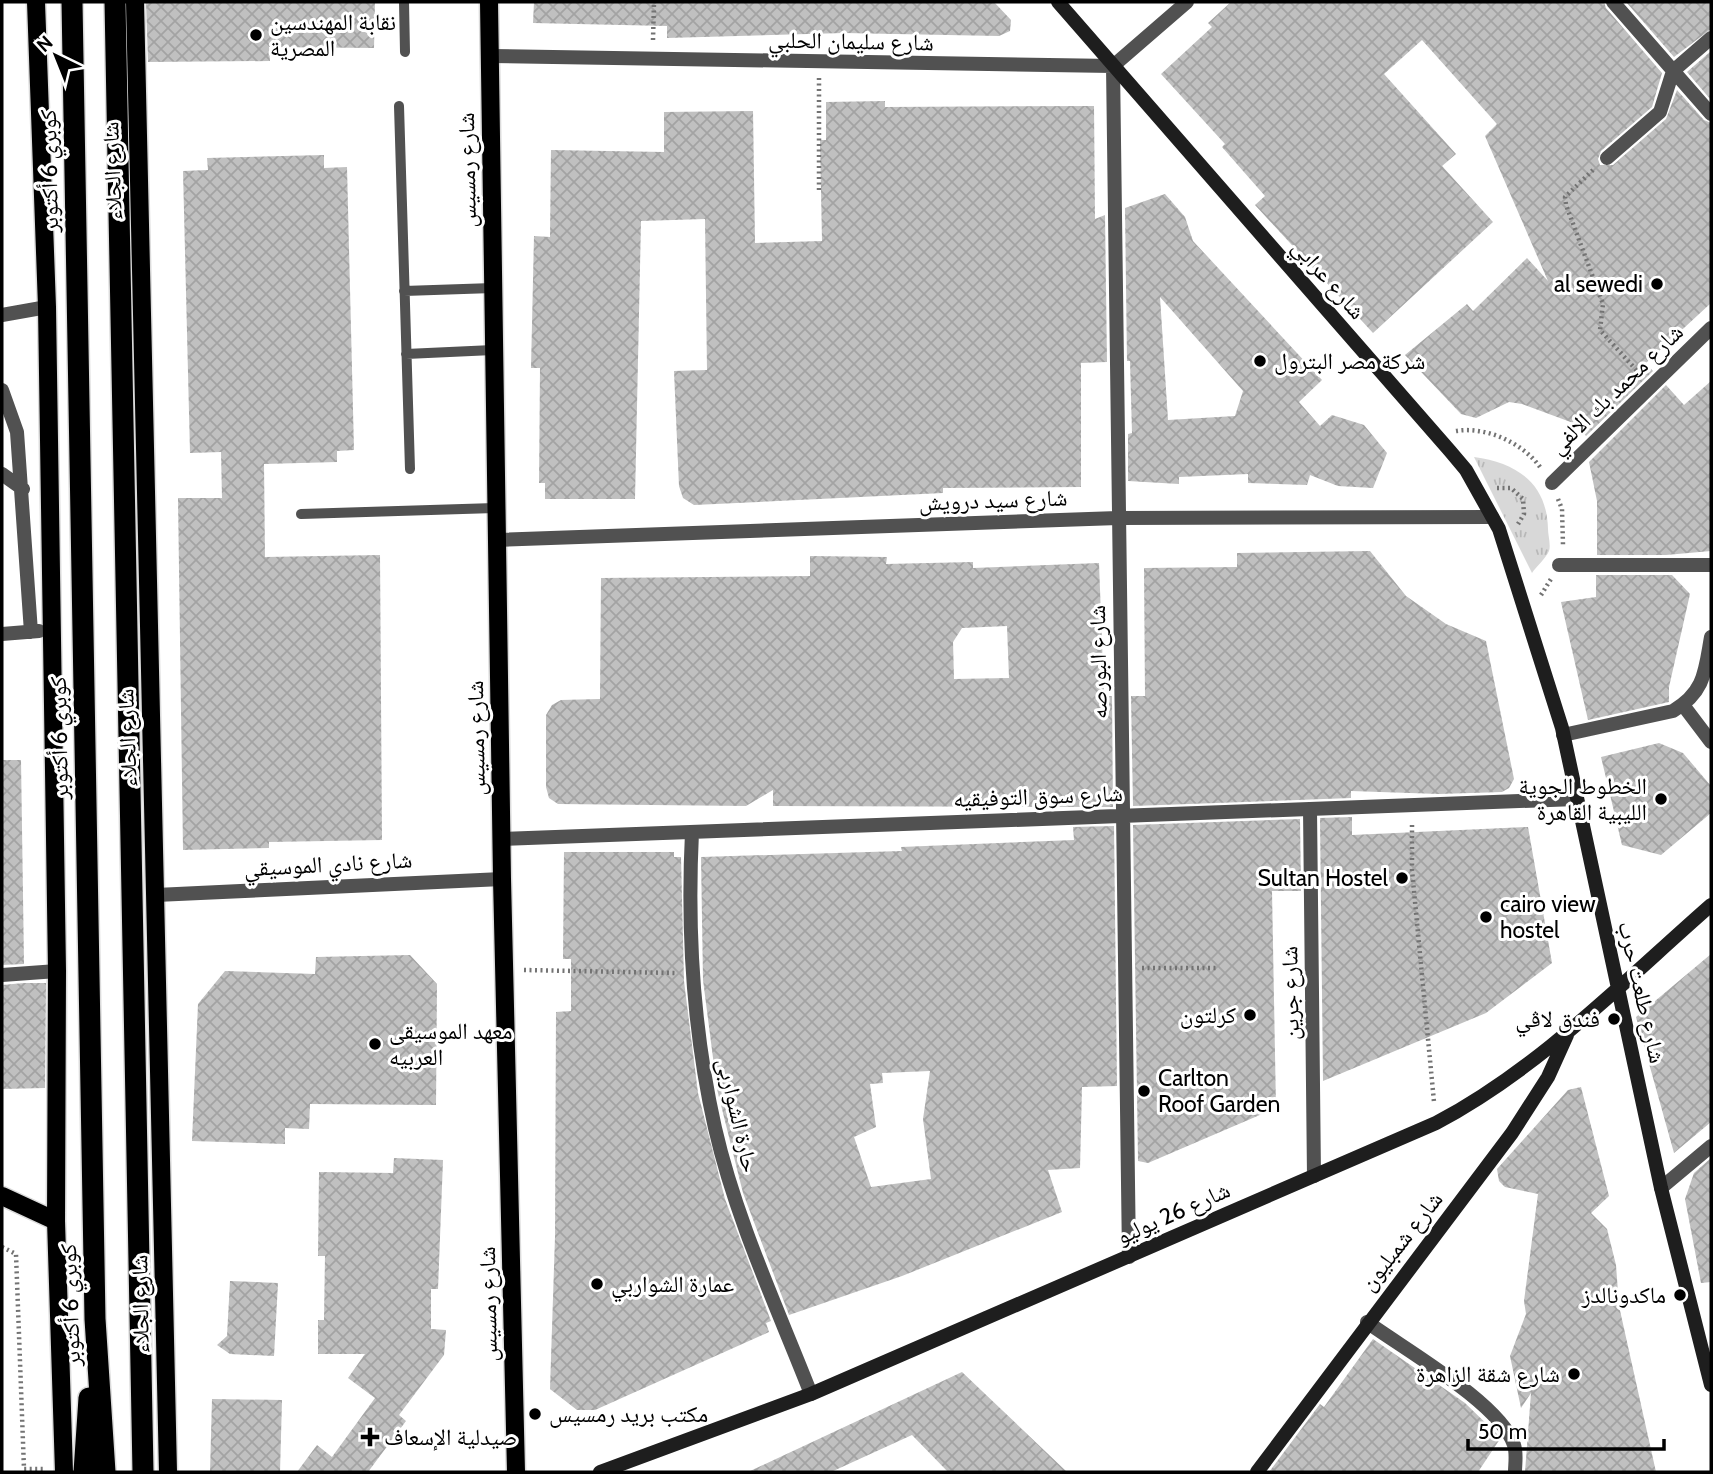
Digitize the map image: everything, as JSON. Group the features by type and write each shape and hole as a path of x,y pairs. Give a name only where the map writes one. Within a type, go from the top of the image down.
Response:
{"highway":[{"name":"كوبري 6 أكتوبر","path":"72,2 94,1319 105,1472"},
{"path":"115,2 143,1472"},
{"path":"70,1471 94,1319"}],"main road":[{"path":"36,2 47,307 57,971 56,1221 70,1471"},
{"name":"شارع الجلاء","path":"135,2 134,62 168,1472"},
{"name":"شارع رمسيس","path":"489,2 495,508 516,1472"},
{"path":"2,1196 56,1221"}],"street":[{"name":"شارع عرابي","path":"1058,2 1466,470 1510,556 1525,611"},
{"path":"1113,66 1187,2"},
{"path":"1613,2 1711,114"},
{"path":"1607,158 1660,112 1673,71 1711,38"},
{"name":"شارع سليمان الحلبي","path":"490,56 819,64 1113,66"},
{"name":"شارع البورصه","path":"1113,66 1129,1257"},
{"path":"2,315 47,307"},
{"name":"شارع محمد بك الالفي","path":"1552,483 1711,328"},
{"path":"2,390 18,432 31,632"},
{"path":"2,474 23,489"},
{"name":"شارع سيد درويش","path":"496,540 1118,518 1492,517"},
{"path":"1559,565 1711,565"},
{"name":"شارع طلعت حرب","path":"1525,611 1563,735 1661,1188 1711,1385"},
{"path":"2,634 50,631"},
{"path":"1563,735 1673,711 1683,705 1699,691 1711,637"},
{"path":"1683,705 1711,742"},
{"name":"شارع سوق التوفيقيه","path":"503,839 1576,799"},
{"name":"شارع جرين","path":"1310,809 1314,1176"},
{"name":"حارة الشواربى","path":"692,832 689,902 691,973 700,1052 716,1130 738,1207 811,1394"},
{"name":"شارع نادي الموسيقي","path":"156,895 502,879"},
{"name":"شارع 26 يوليو","path":"600,1472 811,1394 1436,1124 1506,1082 1711,905"},
{"path":"2,975 57,971"},
{"name":"شارع شمبليون","path":"1257,1472 1523,1117 1548,1077 1569,1030"},
{"path":"1661,1188 1711,1146"},
{"path":"1367,1322 1480,1402 1501,1421 1515,1446 1515,1472"}],"lane":[{"path":"404,2 405,52"},
{"path":"399,106 410,470"},
{"path":"404,291 493,288"},
{"path":"406,354 494,350"},
{"path":"301,514 495,508"}],"path":[{"path":"652,58 654,2"},
{"path":"818,190 819,64"},
{"path":"1607,158 1564,197 1603,304 1600,330 1650,385"},
{"path":"1434,434 1463,429 1489,433 1515,444 1536,461 1552,483 1562,509 1564,537 1559,565 1546,590 1525,611"},
{"path":"1412,805 1412,870 1436,1124"},
{"path":"1124,968 1219,968"},
{"path":"505,970 691,973"},
{"path":"2,1247 16,1254 24,1469 70,1471"}],"green space":[{"path":"1474,457 1504,464 1516,470 1527,478 1542,499 1550,549 1532,573"}],"building":[{"name":"نقابة المهندسين المصرية","path":"146,2 375,2 374,48 269,47 270,61 148,62"},
{"path":"534,2 994,2 1011,20 1010,31 999,36 844,33 667,38 667,26 533,23"},
{"path":"1231,2 1604,2 1606,8 1662,73 1652,107 1601,151 1598,159 1600,165 1613,165 1666,119 1677,90 1704,120 1711,123 1711,303 1646,363 1653,371 1586,436 1576,424 1522,404 1509,402 1476,418 1461,414 1405,355 1467,304 1473,311 1527,258 1548,281 1485,136 1497,124 1422,40 1384,74 1456,154 1442,166 1493,222 1373,333 1255,205 1265,196 1222,147 1225,144 1161,74 1212,27 1208,23"},
{"path":"1626,2 1711,2 1711,29 1674,57"},
{"path":"1711,51 1711,100 1687,72"},
{"path":"885,101 885,107 1094,106 1095,219 1105,215 1107,362 1081,363 1081,487 943,488 943,493 694,505 683,498 679,486 674,371 707,370 705,219 641,221 635,499 545,499 545,483 539,483 540,368 531,368 534,236 550,237 551,150 664,152 664,112 753,111 755,243 822,241 820,140 826,140 826,102"},
{"path":"324,155 324,168 347,167 354,450 337,451 337,462 264,464 265,557 380,555 382,840 269,842 269,848 183,850 178,498 222,498 221,452 190,453 183,171 208,170 207,158"},
{"name":"شركة مصر البترول","path":"1165,194 1185,217 1193,241 1322,380 1299,402 1320,426 1332,415 1364,425 1387,453 1373,488 1338,486 1310,475 1307,485 1248,483 1248,474 1179,477 1179,484 1128,481 1128,434 1132,433 1130,361 1127,361 1125,208","holes":["1160,297 1243,391 1235,416 1168,420"]},
{"path":"1711,381 1711,551 1666,555 1597,555 1597,501 1589,462 1666,385 1684,405"},
{"path":"1370,551 1406,596 1446,624 1486,641 1514,779 1509,788 1502,792 1439,794 1351,791 1351,798 1133,806 1131,696 1145,696 1144,568 1237,567 1237,553"},
{"path":"810,556 887,557 886,564 973,562 973,568 1099,563 1104,696 1112,696 1113,807 773,806 773,790 746,806 558,804 549,798 546,787 546,715 552,705 561,700 600,699 601,578 810,576","holes":["1007,626 1009,678 954,679 953,642 962,628"]},
{"path":"1596,575 1672,575 1690,594 1669,687 1669,702 1588,720 1561,602 1596,597"},
{"name":"الخطوط الجوية الليبية القاهرة","path":"1659,743 1683,753 1711,786 1711,813 1661,855 1622,845 1601,757"},
{"path":"2,760 21,760 24,964 2,965"},
{"path":"1352,817 1352,835 1528,827 1552,963 1486,1013 1323,1081 1320,818"},
{"path":"1300,819 1301,891 1272,891 1276,1108 1148,1163 1138,1161 1133,825"},
{"path":"1114,826 1117,1086 1082,1087 1080,1168 1048,1170 1062,1212 902,1276 789,1315 743,1193 717,1089 703,980 701,857 902,851 901,847 1074,840 1073,827","holes":["930,1071 923,1119 931,1179 871,1187 854,1137 876,1127 870,1084 883,1083 882,1073"]},
{"path":"564,852 674,852 674,857 681,857 684,981 698,1093 725,1199 771,1321 766,1323 769,1332 595,1410 577,1410 550,1389 555,1237 556,1012 571,1011 571,959 563,959"},
{"path":"1711,954 1711,1122 1674,1153 1636,1017"},
{"path":"410,955 437,984 436,1105 310,1104 309,1129 285,1128 285,1144 192,1141 198,1004 225,971 315,974 316,957"},
{"path":"46,983 45,1088 2,1089 2,985"},
{"path":"1581,1087 1609,1196 1591,1213 1607,1229 1616,1265 1619,1306 1656,1472 1525,1472 1531,1393 1521,1408 1510,1356 1526,1314 1524,1301 1538,1194 1505,1187 1499,1181 1497,1169 1568,1090"},
{"path":"394,1158 443,1160 438,1289 431,1289 431,1329 446,1330 444,1355 399,1415 406,1421 368,1472 297,1472 317,1445 332,1457 375,1398 348,1378 365,1354 318,1354 318,1320 324,1320 325,1256 318,1256 319,1172 393,1173"},
{"path":"1711,1158 1711,1282 1701,1283 1685,1199 1694,1173"},
{"path":"230,1281 278,1283 274,1356 230,1354 217,1345 227,1336"},
{"path":"1373,1339 1465,1403 1498,1435 1500,1439 1478,1472 1269,1472 1320,1404 1324,1407"},
{"path":"962,1372 1067,1472 948,1472 912,1435 831,1472 748,1472"},
{"path":"212,1399 282,1400 280,1472 210,1472"}],"place":[{"name":"نقابة المهندسين المصرية","path":"256,35"},
{"name":"al sewedi","path":"1657,284"},
{"name":"شركة مصر البترول","path":"1260,361"},
{"name":"الخطوط الجوية الليبية القاهرة","path":"1661,799"},
{"name":"Sultan Hostel","path":"1402,878"},
{"name":"cairo view hostel","path":"1486,917"},
{"name":"كرلتون","path":"1250,1015"},
{"name":"فندق لاڤي","path":"1614,1019"},
{"name":"معهد الموسيقى العربيه","path":"375,1044"},
{"name":"Carlton Roof Garden","path":"1144,1091"},
{"name":"عمارة الشواربي","path":"597,1284"},
{"name":"ماكدونالدز","path":"1680,1295"},
{"name":"شارع شقة الزاهرة","path":"1574,1374"},
{"name":"مكتب بريد رمسيس","path":"535,1414"},
{"name":"صيدلية الإسعاف","path":"370,1437"}]}
